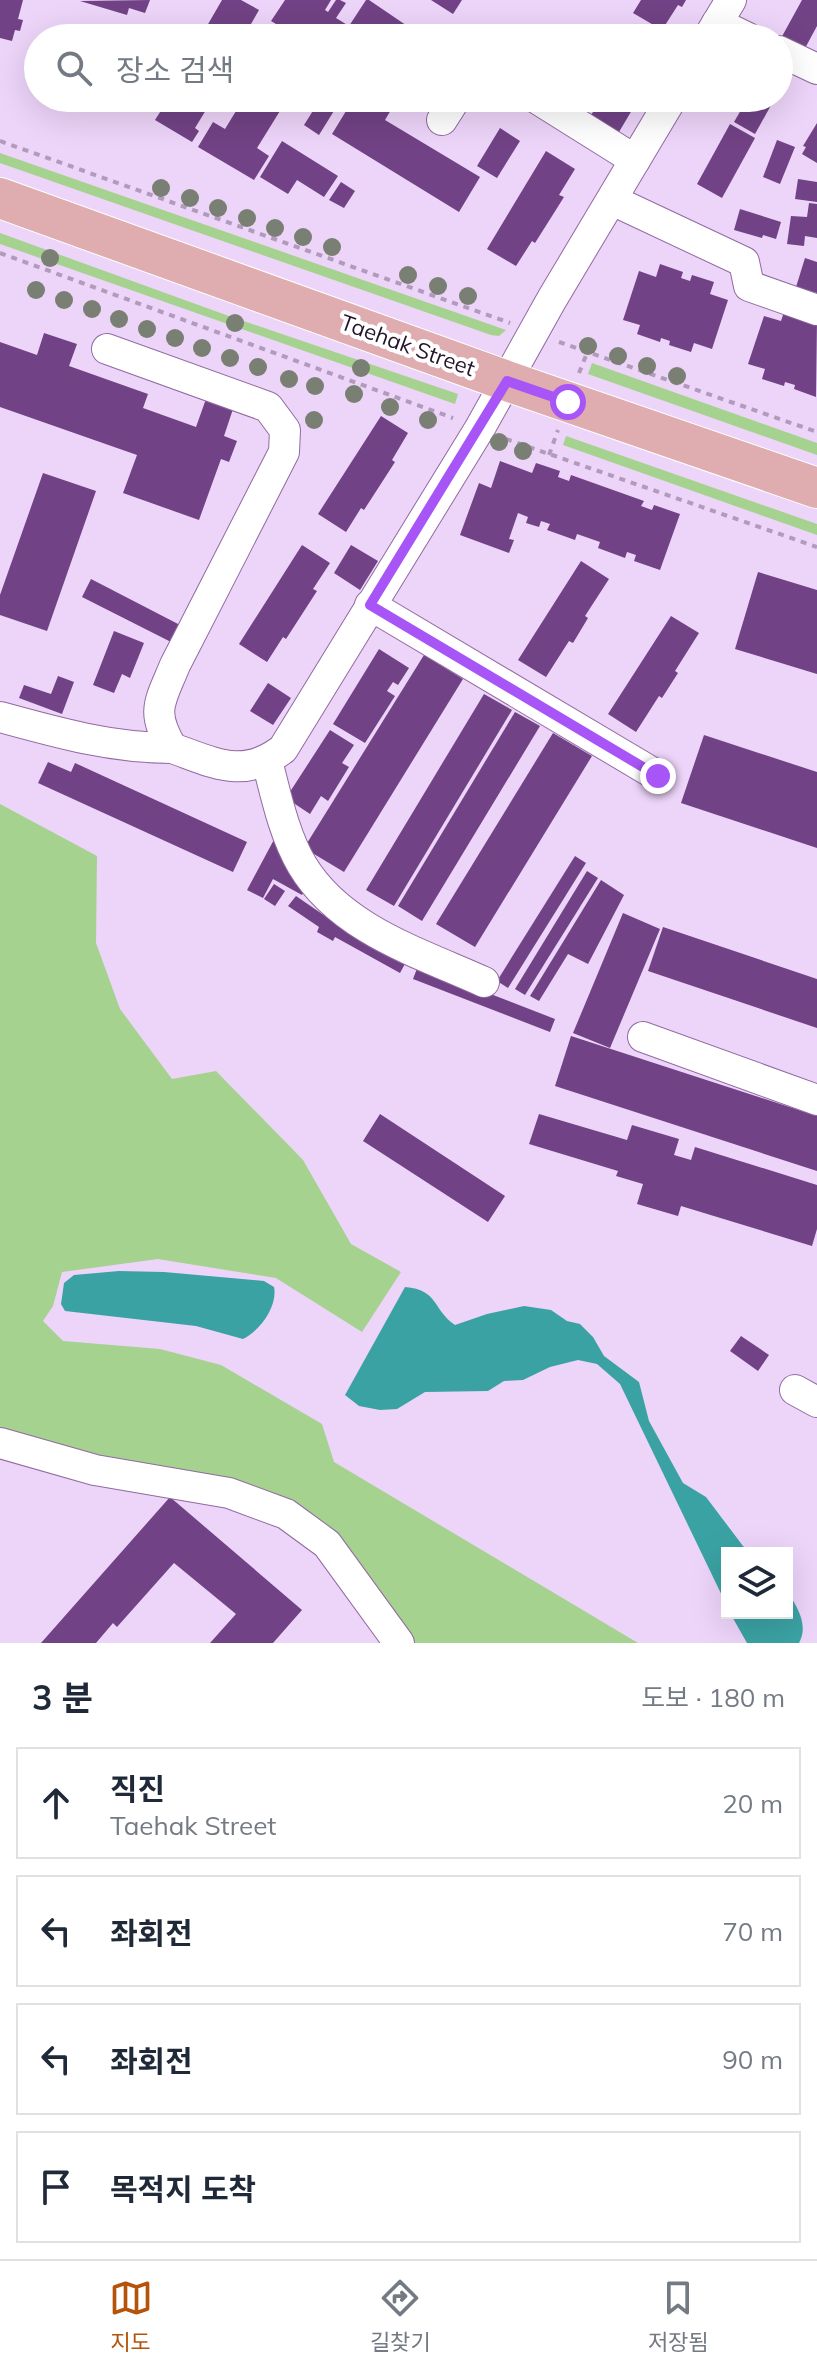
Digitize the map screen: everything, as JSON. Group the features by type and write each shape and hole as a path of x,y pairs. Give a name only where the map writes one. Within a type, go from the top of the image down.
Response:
{"main road":[{"name":"Taehak Street","path":"0,198 507,381 817,488"}],"street":[{"path":"793,58 817,69"},
{"path":"558,112 635,160"},
{"path":"0,717 88,741 139,748 172,748 210,762 248,768 267,761 283,749 480,428 664,112"},
{"path":"612,200 744,262 749,286 817,310"},
{"path":"107,349 268,407 285,430 284,452 175,665 160,702 159,726 172,748"},
{"path":"370,605 658,776"},
{"path":"267,761 281,814 301,864 321,891 366,928 484,982"},
{"path":"643,1037 817,1100"},
{"path":"0,1443 95,1470 229,1493 286,1514 327,1544 399,1643"}],"path":[{"path":"0,141 587,353 817,432"},
{"path":"0,253 549,455 817,547"}],"shaded area":[{"path":"0,153 506,330 499,336 491,335 0,163"},
{"path":"0,233 226,315 458,394 455,404 0,244"},
{"path":"592,363 817,443 817,455 588,374"},
{"path":"566,436 817,524 817,535 563,445"},
{"path":"0,804 97,856 96,943 120,1009 172,1079 216,1071 303,1160 351,1244 401,1272 362,1332 276,1278 158,1259 62,1272 53,1306 43,1321 63,1341 160,1349 221,1365 322,1424 334,1462 638,1643 408,1643 323,1528 0,1434"},
{"path":"119,1271 264,1281 274,1287 275,1294 261,1324 243,1339 196,1326 65,1311 61,1304 64,1283 74,1275"},
{"path":"405,1287 430,1296 455,1325 524,1306 551,1310 567,1321 580,1324 593,1337 604,1356 639,1382 649,1421 683,1483 706,1497 744,1547 721,1547 721,1594 620,1384 597,1364 578,1360 550,1367 523,1380 504,1381 488,1391 425,1392 397,1409 359,1406 345,1395"},
{"path":"793,1601 803,1629 799,1643 747,1643 733,1619 793,1619"}],"building":[{"path":"0,0 23,0 18,19 23,20 20,31 15,30 12,41 0,38"},
{"path":"150,0 145,13 129,8 127,15 80,1"},
{"path":"222,0 241,0 259,10 251,24 208,24"},
{"path":"285,0 331,0 325,10 328,12 336,0 346,3 336,18 346,24 276,24 271,21"},
{"path":"369,0 404,24 350,24"},
{"path":"431,0 462,0 453,14"},
{"path":"641,0 686,0 682,7 678,5 666,24 652,24 633,13"},
{"path":"802,0 817,0 817,26 803,52 793,47 793,24 789,24"},
{"path":"160,112 205,112 195,128 199,131 192,142 155,120"},
{"path":"235,112 279,112 257,148 269,156 254,180 198,147 213,122 225,129"},
{"path":"312,112 333,112 319,135 304,125"},
{"path":"345,112 390,112 385,120 480,177 459,212 332,134"},
{"path":"593,112 631,112 619,132 591,115"},
{"path":"740,112 767,112 755,134 734,122"},
{"path":"817,123 817,163 802,154 806,147 803,146"},
{"path":"730,124 755,138 722,198 697,184"},
{"path":"500,128 520,141 497,178 477,166"},
{"path":"777,140 795,147 780,184 763,177"},
{"path":"282,141 338,176 324,197 297,180 288,194 260,177"},
{"path":"546,151 575,169 559,195 564,197 535,243 532,241 516,266 487,249"},
{"path":"798,179 817,182 817,202 795,199"},
{"path":"341,182 355,191 344,208 329,200"},
{"path":"809,203 817,204 817,238 805,236 804,246 787,244 791,216 807,217"},
{"path":"740,209 781,222 776,239 734,230"},
{"path":"805,258 817,262 817,293 796,287"},
{"path":"660,264 683,272 681,278 690,281 692,275 714,282 710,294 728,300 712,349 694,343 691,352 669,345 670,341 661,338 660,342 637,334 640,325 623,320 639,271 656,277"},
{"path":"785,309 807,316 805,322 815,325 817,320 816,397 794,389 795,385 785,382 784,386 762,379 765,369 748,364 764,316 781,321"},
{"path":"44,333 77,344 69,366 148,394 143,408 196,427 206,399 233,409 224,436 237,441 229,462 221,459 199,520 123,493 137,455 0,407 0,342 37,355"},
{"path":"381,416 408,433 392,460 395,462 346,532 318,514"},
{"path":"500,461 532,473 536,463 560,471 558,477 569,481 571,475 644,501 641,506 652,510 654,505 680,514 660,570 634,561 636,555 627,552 625,558 598,548 600,542 577,534 575,540 547,530 550,524 541,521 539,527 526,523 528,517 518,513 509,539 514,540 509,553 460,535 479,483 491,488"},
{"path":"43,473 96,491 47,631 0,615 0,595"},
{"path":"302,545 330,563 313,589 317,591 267,662 239,644"},
{"path":"351,545 378,561 360,590 334,573"},
{"path":"581,561 609,579 585,616 588,618 573,643 569,641 546,677 518,660"},
{"path":"758,572 817,590 817,674 735,649"},
{"path":"91,579 180,625 171,642 82,597"},
{"path":"671,616 699,633 675,671 678,673 636,732 608,714"},
{"path":"114,631 144,643 130,678 122,674 114,693 93,685"},
{"path":"379,649 409,668 398,685 393,682 387,691 395,696 365,743 333,724"},
{"path":"424,655 463,679 344,872 304,848"},
{"path":"58,676 74,682 62,714 19,698 24,685 51,694"},
{"path":"268,683 291,698 273,725 250,711"},
{"path":"484,694 512,710 394,906 366,890"},
{"path":"515,712 540,726 422,921 398,906"},
{"path":"330,730 354,745 342,763 349,767 328,801 321,796 310,814 286,798"},
{"path":"553,733 592,756 475,947 436,924"},
{"path":"704,735 817,772 817,848 681,803"},
{"path":"48,762 71,772 75,763 247,842 233,872 38,783"},
{"path":"277,834 309,883 302,895 273,879 263,898 247,890"},
{"path":"575,856 586,863 508,988 497,981"},
{"path":"587,871 598,878 525,995 515,989"},
{"path":"601,880 624,895 588,964 568,954 539,1001 530,996"},
{"path":"274,884 285,891 275,906 264,899"},
{"path":"296,896 341,927 406,962 400,973 335,937 333,941 317,932 319,927 288,906"},
{"path":"623,913 660,929 610,1048 573,1033"},
{"path":"663,927 817,979 817,1028 648,971"},
{"path":"418,966 555,1019 550,1032 413,979"},
{"path":"571,1036 817,1116 817,1171 555,1086"},
{"path":"380,1114 505,1196 488,1222 363,1141"},
{"path":"539,1114 627,1140 632,1125 679,1139 674,1155 691,1160 695,1147 817,1185 817,1229 812,1246 681,1206 678,1216 637,1204 643,1184 616,1176 618,1171 529,1144"},
{"path":"741,1336 769,1355 758,1371 730,1351"},
{"path":"170,1497 302,1610 273,1643 210,1643 236,1614 174,1563 117,1627 113,1623 96,1643 41,1643"}],"route":[{"path":"568,402 507,381 370,605 658,776"}]}
